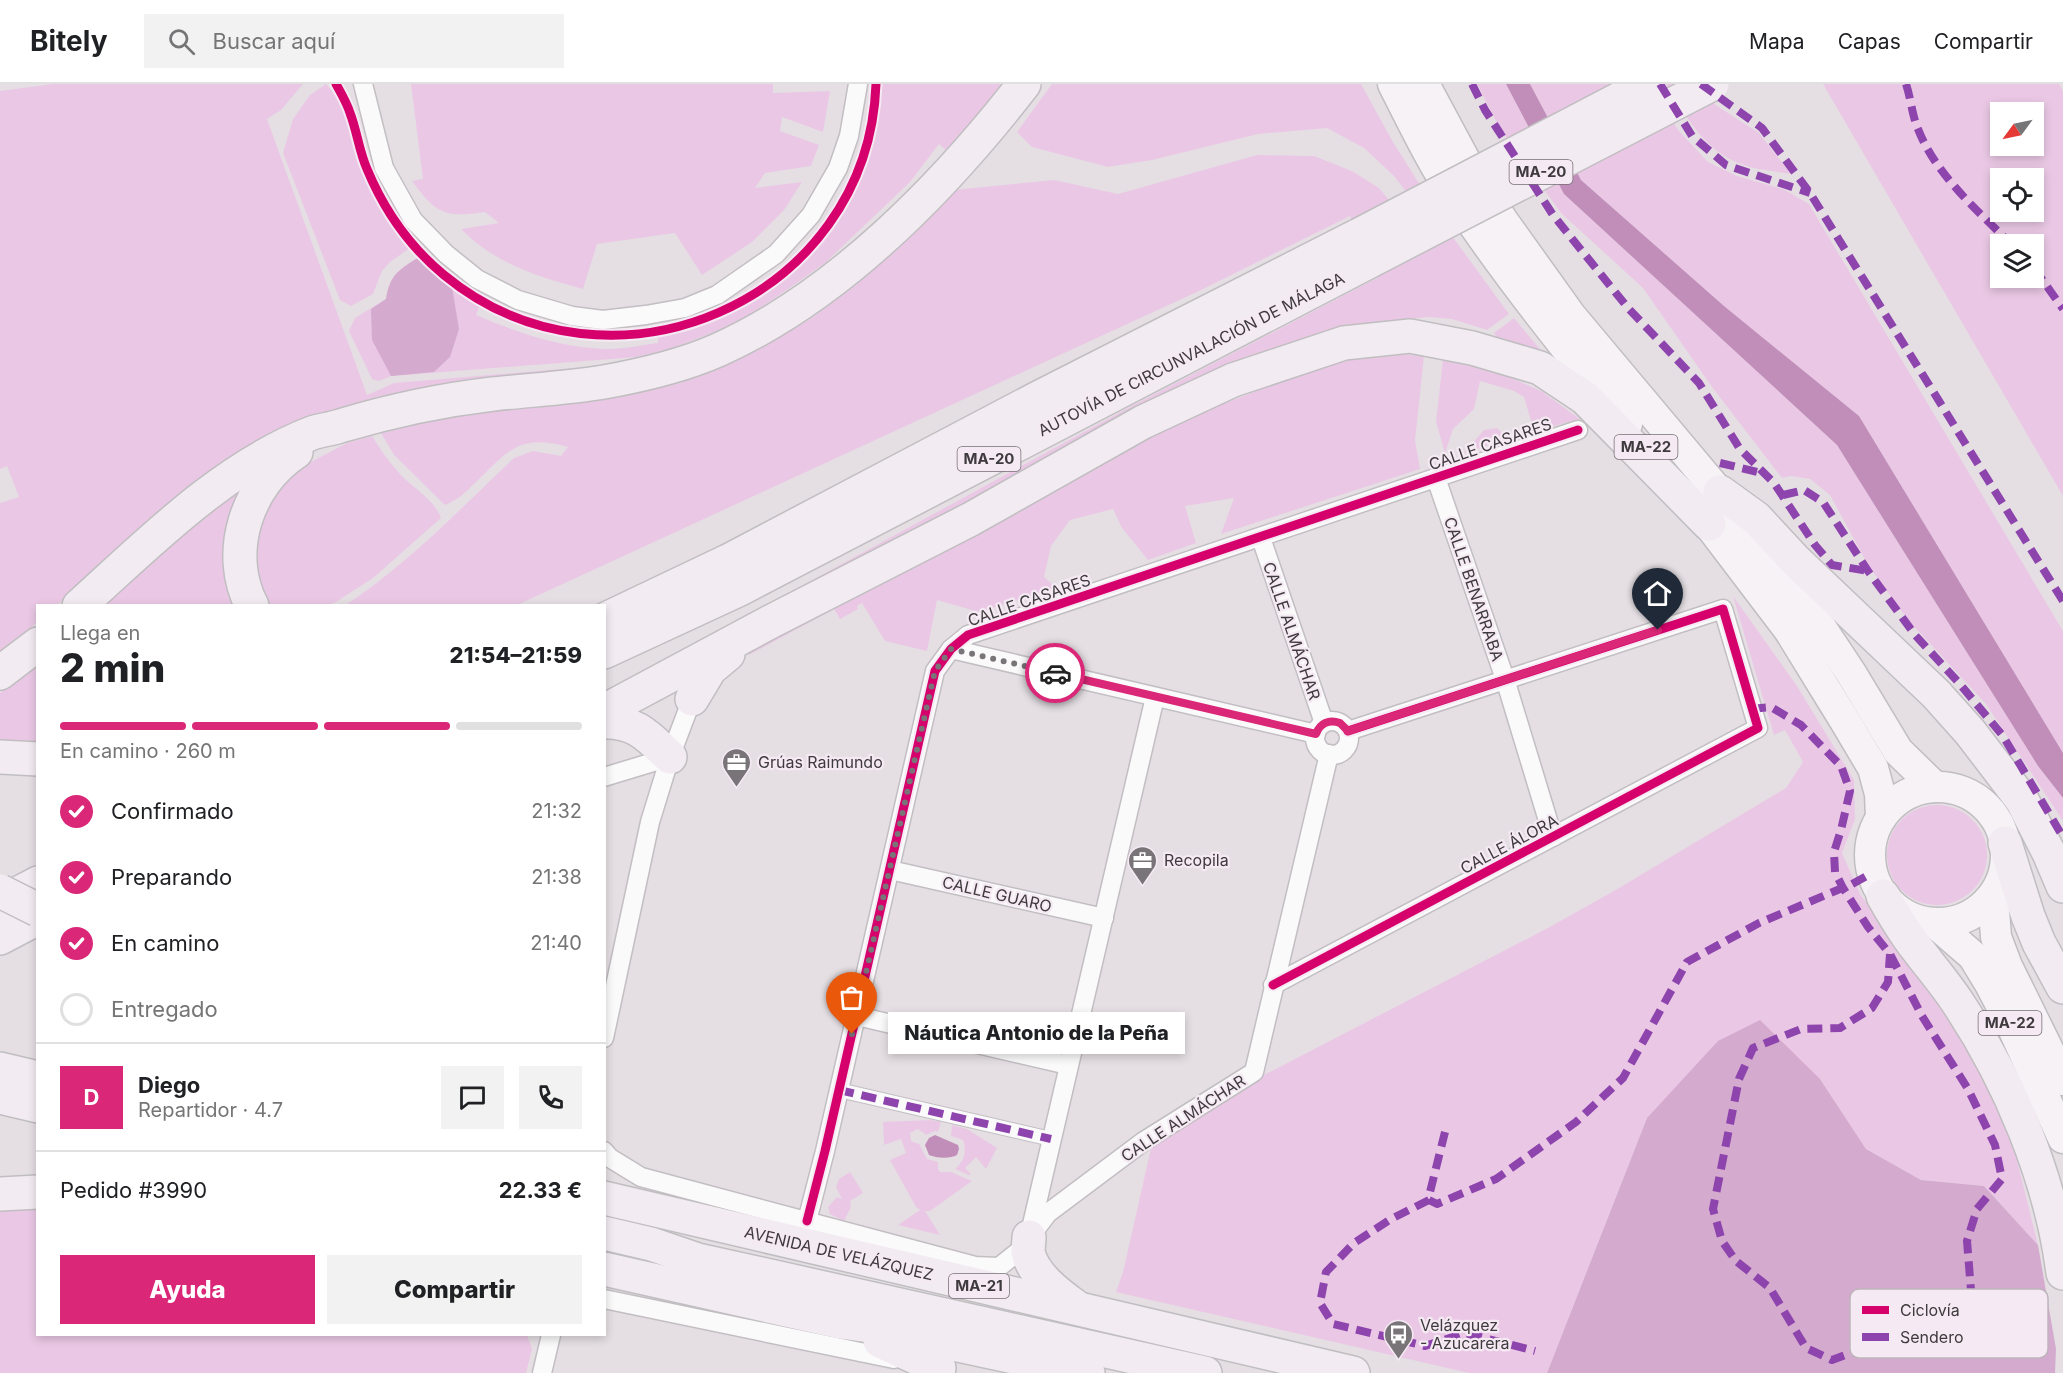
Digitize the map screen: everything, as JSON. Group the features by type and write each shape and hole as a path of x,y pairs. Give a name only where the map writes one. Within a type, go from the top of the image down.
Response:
{"highway":[{"path":"81,604 177,518 226,480 314,432 427,404 491,394 602,382 640,375 715,351 756,332 810,297 873,245 964,155 1024,84"},
{"name":"AUTOVÍA DE CIRCUNVALACIÓN DE MÁLAGA","path":"606,651 738,590 868,522 1364,248 1648,84"},
{"name":"AUTOVÍA DE CIRCUNVALACIÓN DE MÁLAGA","path":"606,619 728,561 965,436 1712,84"},
{"path":"606,710 971,519 1143,422 1233,380 1344,343 1410,336 1472,348 1540,368 1585,398 1709,524"},
{"path":"251,604 240,567 240,538 250,505 267,479 286,459 337,427"},
{"path":"588,604 696,555 914,448 965,436"},
{"path":"1720,492 1756,518 1795,560 1936,694 1970,732 2022,800 2063,886"},
{"path":"606,674 827,558 868,522"},
{"path":"692,699 710,669 771,622"},
{"path":"0,674 36,646"},
{"path":"606,722 627,724 643,732 669,757"},
{"path":"0,757 36,759"},
{"path":"2005,843 2028,916 2039,943 2063,987"},
{"path":"0,903 36,884"},
{"path":"0,891 36,909"},
{"path":"1883,896 1908,937 1955,998 1985,1045 2005,1084 2025,1131 2046,1194 2063,1273"},
{"path":"0,938 36,919"},
{"path":"0,952 36,935"},
{"path":"0,1069 36,1078"},
{"path":"0,1097 36,1106"},
{"path":"0,1194 36,1192"},
{"name":"AVENIDA DE VELÁZQUEZ","path":"606,1198 1353,1373"},
{"name":"MA-21","path":"606,1233 651,1244 698,1260 1205,1373"},
{"path":"1029,1237 1028,1252 1038,1272 1055,1292 1079,1309"},
{"path":"606,1251 649,1260 698,1260"},
{"path":"935,1275 975,1266"},
{"path":"606,1269 840,1322 870,1326 1088,1373"},
{"path":"840,1322 949,1371"}],"main road":[{"name":"MA-22","path":"1392,84 1456,199 1517,284 1709,524 1789,630 1873,768 1880,794 1881,818"},
{"name":"MA-22","path":"1424,84 1467,164 1503,220 1571,316 1720,492 1768,553 1851,673 1898,751 1935,787"},
{"name":"MA-22","path":"1993,897 1966,918 1936,924 1916,919 1895,909 1883,896 1872,873 1871,841 1881,818 1895,802 1920,789 1935,787 1958,790 1980,801 1995,819 2005,843 2004,872 1993,897 1996,937 2007,966 2063,1080"},
{"name":"MA-22","path":"1936,924 1973,957 1990,984 2012,1026 2063,1138"}],"street":[{"path":"363,84 384,168 413,220 446,254 477,279 518,300 572,316 603,320 685,308 717,296 776,254 811,215 838,168 849,136 858,84"},
{"name":"CALLE CASARES","path":"807,1221 857,1016 935,671 951,649 968,635 1578,430"},
{"name":"CALLE BENARRABA","path":"1437,478 1505,679 1553,837"},
{"name":"CALLE ALMÁCHAR","path":"1261,538 1320,729"},
{"name":"CALLE ÁLORA","path":"1274,985 1758,728 1723,609 1505,679"},
{"path":"951,649 1155,697 1320,729"},
{"path":"1348,731 1505,679"},
{"path":"1029,1237 1155,697"},
{"path":"606,1029 650,822 669,757 692,699"},
{"path":"1329,721 1340,723 1348,731 1349,741 1344,750 1334,755 1320,749 1317,745 1320,729 1329,721"},
{"name":"CALLE ALMÁCHAR","path":"975,1266 999,1267 1019,1251 1048,1213 1144,1141 1254,1071 1329,754"},
{"path":"606,776 669,757"},
{"name":"CALLE GUARO","path":"890,870 1104,918"},
{"path":"857,1016 1068,1065"},
{"path":"839,1090 1051,1139"},
{"name":"AVENIDA DE VELÁZQUEZ","path":"606,1153 641,1177 975,1266"},
{"path":"606,1299 949,1371"},
{"path":"542,1373 551,1336"}],"shaded area":[{"path":"53,84 303,84 281,110 267,119 367,395 394,383 632,363 353,408 112,556 58,604 36,604 36,623 0,656 0,503 19,497 7,466 0,469 0,91"},
{"path":"326,84 345,116 370,187 410,248 390,262 382,271 373,294 351,306 340,300 283,153 293,119 310,95"},
{"path":"411,84 773,84 773,93 830,91 823,132 782,117 780,131 819,145 811,166 765,173 755,188 802,182 784,210 752,242 702,275 675,233 597,244 583,289 533,274 502,260 461,229 499,223 485,212 451,214 442,211 420,192 412,181 423,179"},
{"path":"880,84 1007,84 949,153 939,144 910,182 825,263 735,324 673,348 637,357 391,376 379,381 372,379 349,331 355,318 386,299 390,284 396,274 419,257 452,287 480,305 476,315 508,328 573,346 613,349 658,343 658,335 691,328 745,304 778,283 806,257 831,228 851,195 866,160 876,123"},
{"path":"1052,84 1361,84 1393,142 1452,236 1509,314 1487,330 1452,319 1427,317 1368,324 752,619 750,614 1130,407 1377,278 1350,216 1199,291 519,604 347,604 411,555 514,458 533,451 561,456 568,447 537,442 516,448 506,454 461,496 445,505 394,455 381,433 466,413 542,407 642,392 680,383 760,349 812,318 855,286 954,190 1054,180 1118,194 1257,155 1314,156 1352,171 1379,188 1408,223 1425,215 1393,175 1364,148 1327,128 1258,134 1152,160 1108,167 1032,147 1017,132"},
{"path":"1477,84 1506,84 1564,194 1837,445 2038,766 2063,798 2063,821 1986,704 1908,620 1868,565 1830,495 1810,479 1791,476 1782,478 1712,387 1643,288 1561,213 1499,127"},
{"path":"1506,84 1530,84 1581,180 1724,306 1859,416 2063,753 2063,798 2038,766 1837,445 1564,194"},
{"path":"1530,84 1650,84 1678,130 1708,162 1737,176 1783,189 1809,204 2063,631 2063,753 1859,416 1724,306 1581,180"},
{"path":"1666,84 1693,84 1717,106 1759,133 1791,174 1747,166 1716,150 1697,131"},
{"path":"1823,84 2059,84 2063,91 2063,496"},
{"path":"419,257 452,287 459,329 450,357 434,372 391,376 372,340 371,309 386,299 390,284 396,274"},
{"path":"1514,318 1549,360 1498,340 1494,333"},
{"path":"1385,353 1424,356 1415,440 1420,469 1221,534 1234,498 1185,506 1196,543 1148,560 1122,528 1113,509 1070,520 1051,546 1044,577 1057,588 979,612 937,600 927,651 885,641 862,603 857,606 858,609 840,619 834,609 749,655 747,652 1128,447 1192,416 1342,358"},
{"path":"1443,359 1500,373 1541,391 1580,419 1534,431 1524,397 1514,391 1480,381 1474,409 1453,429 1445,453 1436,422"},
{"path":"1497,428 1503,434 1503,441 1495,444 1493,437 1486,438 1487,446 1464,453 1484,430"},
{"path":"372,436 396,469 428,499 441,518 373,578 336,602 331,604 268,604 258,577 258,538 273,494 307,464 347,443"},
{"path":"247,481 228,520 230,586 235,604 99,604 154,555"},
{"path":"1733,596 1797,686 1854,780 1855,819 1842,853 1860,894 1925,981 1971,1050 2011,1136 2038,1245 1984,1186 1921,1180 1866,1149 1820,1079 1647,1118 1547,1373 1469,1373 1116,1292 1123,1272 1152,1144 1264,1075 1546,929 1614,891 1786,788 1803,762 1785,730 1774,735"},
{"path":"36,661 36,741 0,742 0,693"},
{"path":"1937,805 1956,809 1972,820 1983,836 1987,855 1983,874 1972,890 1956,901 1937,905 1918,901 1902,890 1891,874 1887,855 1891,836 1902,820 1918,809"},
{"path":"1760,1020 1820,1079 1866,1149 1921,1180 1984,1186 2038,1245 2046,1289 1850,1289 1850,1358 2048,1358 2048,1303 2056,1349 2055,1373 1547,1373 1647,1118 1718,1041"},
{"path":"930,1120 941,1122 938,1132 926,1135 918,1129 910,1133 911,1141 919,1144 927,1159 938,1162 940,1172 951,1172 972,1181 930,1211 925,1211 940,1235 898,1225 920,1210 916,1207 890,1160 906,1153 901,1139 884,1145 883,1122"},
{"path":"952,1125 967,1129 997,1148 986,1169 976,1157 965,1168 971,1174 955,1169 963,1160 965,1148 963,1140 951,1136"},
{"path":"935,1135 958,1145 957,1155 943,1158 929,1155 925,1145 929,1138"},
{"path":"850,1172 863,1193 850,1201 851,1207 844,1221 830,1214 828,1207 837,1197 842,1199 836,1187 839,1179"},
{"path":"36,1208 36,1336 527,1336 532,1349 526,1373 0,1373 0,1209"}],"marked path":[{"path":"1472,84 1485,110 1553,215 1628,308 1699,383 1740,449 1774,483 1815,545 1832,565 1868,571"},
{"path":"1660,84 1692,136 1726,165 1810,193"},
{"path":"1701,84 1762,128 1810,193 2063,601"},
{"path":"1906,84 1916,124 1935,162 1958,191 2001,234"},
{"path":"2044,282 2063,309"},
{"path":"1720,463 1762,473"},
{"path":"1783,495 1804,490 1823,502 1868,571 1915,635 2003,736 2063,837"},
{"path":"1751,709 1771,707 1801,725 1841,766 1850,791 1834,852 1835,872 1868,927 1890,954"},
{"path":"1445,1132 1429,1200 1437,1204 1496,1179 1576,1122 1623,1078 1687,962 1759,923 1852,884 1872,873"},
{"path":"1890,954 1922,1016 1968,1089 1995,1145 2002,1179 1977,1209 1967,1241 1971,1289"},
{"path":"1850,1353 1832,1360 1806,1348 1770,1288 1736,1261 1722,1241 1713,1209 1739,1079 1753,1048 1801,1029 1840,1028 1872,1008 1888,982 1890,954"},
{"path":"839,1090 1051,1139"},
{"path":"1429,1200 1391,1219 1354,1243 1326,1272 1320,1303 1333,1324 1425,1346 1465,1333 1535,1351"}],"cycle path":[{"path":"336,84 349,109 364,162 381,199 399,227 420,252 444,275 510,315 580,333 652,332 719,312 780,276 828,225 862,160 876,84"},
{"path":"807,1221 935,671 951,649 968,635 1578,430"},
{"path":"1273,985 1758,728 1723,609 1348,731"}],"way so far":[{"path":"852,1034 935,671 951,649 1055,673"}],"place":[{"name":"Grúas Raimundo","path":"737,788"},
{"name":"Recopila","path":"1143,886"},
{"name":"Náutica Antonio de la Peña","path":"852,1034"},
{"name":"Velázquez - Azucarera","path":"1399,1360"}],"route":[{"path":"1055,673 1316,734 1320,726 1329,721 1340,723 1348,731 1658,630"}]}
